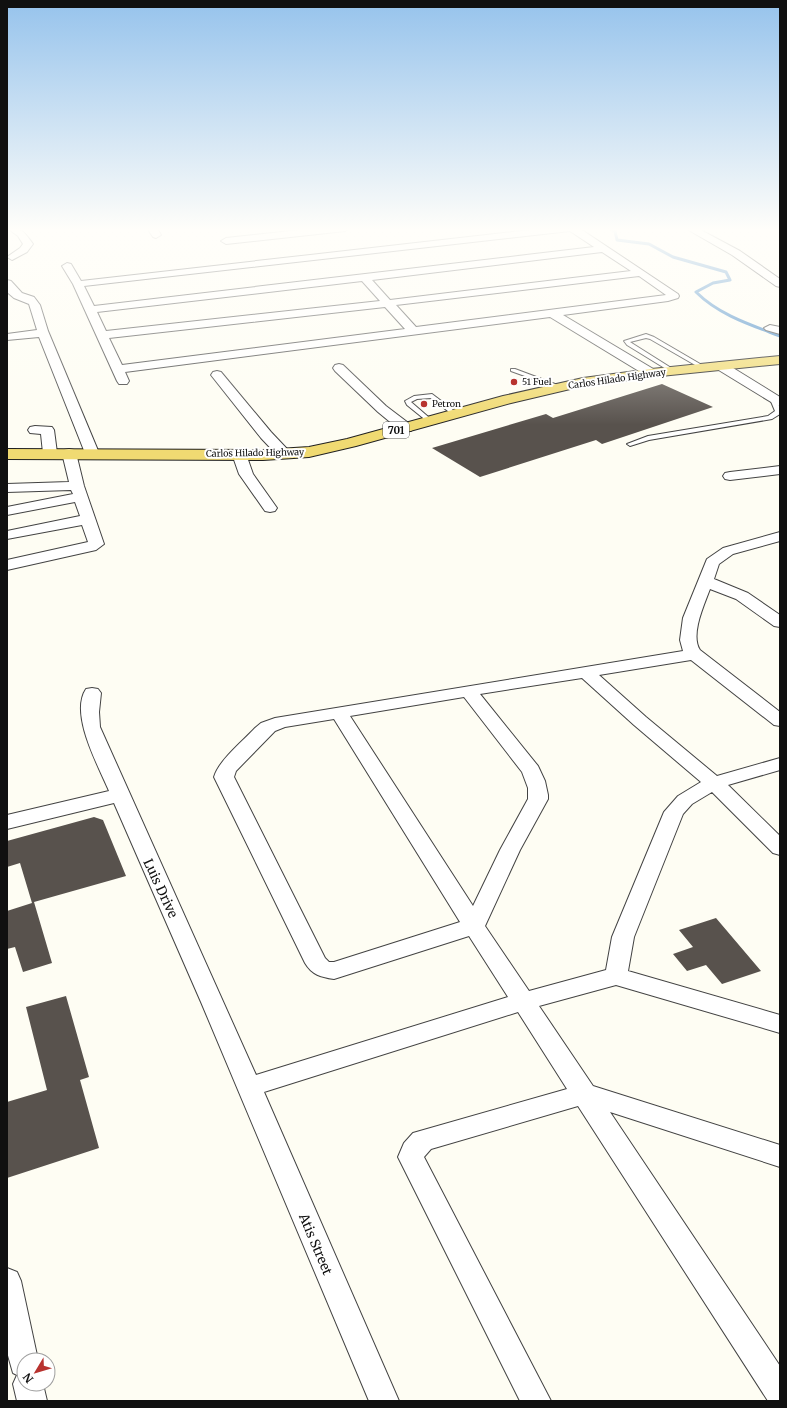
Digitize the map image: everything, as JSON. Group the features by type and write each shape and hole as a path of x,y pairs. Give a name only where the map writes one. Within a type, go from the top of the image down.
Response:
{"main road":[{"name":"Carlos Hilado Highway","path":"7,454 284,454 329,449 560,387 651,373 780,360"}],"street":[{"path":"14,294 17,297 29,300 34,304 43,332 92,454"},
{"path":"82,294 123,381"},
{"path":"90,310 228,294"},
{"path":"379,294 389,303 412,330"},
{"path":"102,335 465,294"},
{"path":"118,369 668,298 674,296 671,294"},
{"path":"552,313 651,373"},
{"path":"7,337 43,332"},
{"path":"721,366 777,401"},
{"path":"339,368 377,404 406,428"},
{"path":"217,375 266,435 284,454"},
{"path":"35,430 46,429 48,432 50,453"},
{"path":"7,565 96,544 79,491 69,453"},
{"path":"239,454 250,480 270,508"},
{"path":"730,476 780,470"},
{"path":"7,488 79,491"},
{"path":"7,511 79,491"},
{"path":"7,535 88,519"},
{"path":"778,538 728,551 718,556 712,562 691,618 688,640 690,648 694,654 780,720"},
{"path":"705,580 742,596 780,622"},
{"path":"469,692 531,770 539,791 538,799 510,850 474,926 334,971 323,969 316,963 224,777 228,768 268,727 281,722 694,654"},
{"path":"586,672 640,721 714,783 780,848"},
{"name":"Luis Drive","path":"92,693 90,712 91,727 249,1087"},
{"path":"339,713 474,926 780,1393"},
{"path":"616,976 623,937 674,812 685,800 714,783 780,764"},
{"path":"7,822 120,795"},
{"path":"249,1087 524,1001 616,976 780,1024"},
{"name":"Atis Street","path":"249,1087 384,1401"},
{"path":"536,1401 412,1157 413,1151 422,1141 585,1094 780,1156"},
{"path":"7,1281 22,1352"}],"lane":[{"path":"673,371 629,344 627,341 646,336 652,338 704,368"},
{"path":"513,370 560,387"},
{"path":"430,421 409,404 408,401 416,397 432,396 455,414"},
{"path":"630,444 655,437 770,418 778,412 777,401"}],"building":[{"path":"662,384 713,407 602,444 596,440 480,477 432,448 546,414 553,418"},
{"path":"94,817 103,820 126,876 34,902 52,963 23,972 15,947 7,949 7,911 32,903 20,863 7,867 7,841"},
{"path":"716,918 761,971 722,984 706,965 687,971 673,954 693,947 679,930"},
{"path":"66,996 89,1077 80,1080 99,1148 7,1178 7,1102 47,1090 26,1007"}],"waterway":[{"path":"698,294 725,313 780,336"}],"place":[{"name":"51 Fuel","path":"514,382"},
{"name":"Petron","path":"424,404"}]}
